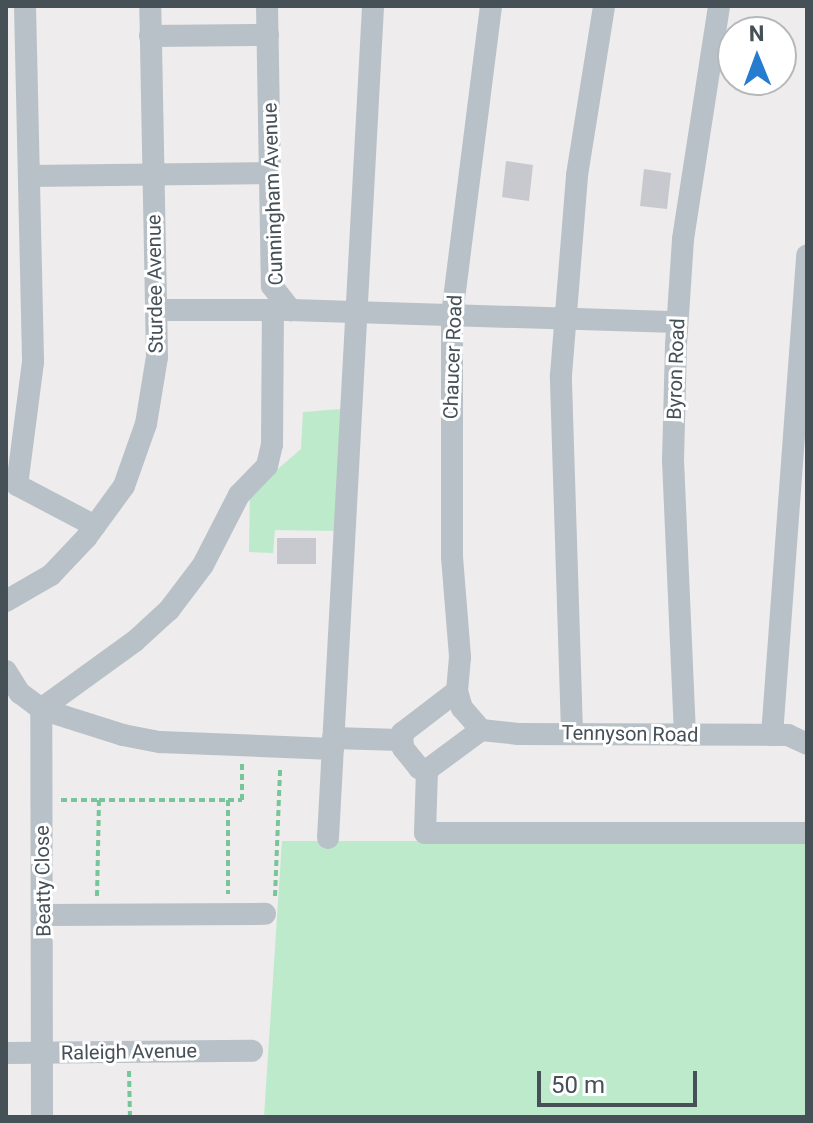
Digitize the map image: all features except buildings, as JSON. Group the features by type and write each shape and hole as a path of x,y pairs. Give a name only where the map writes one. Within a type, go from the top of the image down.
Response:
{"street":[{"path":"25,6 33,362 17,485 95,526"},
{"name":"Sturdee Avenue","path":"6,601 51,575 95,526 124,486 146,424 157,357 150,6"},
{"name":"Cunningham Avenue","path":"267,6 272,286 282,310 565,316 677,322"},
{"path":"328,838 373,6"},
{"name":"Chaucer Road","path":"459,700 452,313 491,6"},
{"path":"572,732 562,407 565,316 577,175 604,6"},
{"name":"Byron Road","path":"685,735 673,460 677,322 683,239 719,6"},
{"path":"150,36 268,35"},
{"path":"29,176 271,173"},
{"path":"772,735 807,255"},
{"path":"41,709 135,641 169,610 203,565 239,495 267,466 272,445 282,310 156,310"},
{"path":"6,671 20,693 41,709 160,742 280,746 400,740"},
{"path":"400,740 402,733 459,700 481,730 427,770"},
{"name":"Beatty Close","path":"41,709 44,915 42,1117"},
{"name":"Tennyson Road","path":"481,730 788,735 807,744"},
{"path":"400,740 419,768 427,770"},
{"path":"427,770 425,833 807,833"},
{"path":"44,915 265,914"},
{"name":"Raleigh Avenue","path":"6,1053 252,1051"}],"path":[{"path":"41,800 242,800 243,745"},
{"path":"265,914 274,912 280,746"},
{"path":"96,915 99,800"},
{"path":"228,800 228,914"},
{"path":"129,1052 130,1117"}],"green space":[{"path":"341,409 336,531 275,530 273,553 249,552 250,493 301,449 303,412"},
{"path":"282,841 806,841 805,1117 264,1117"}]}
